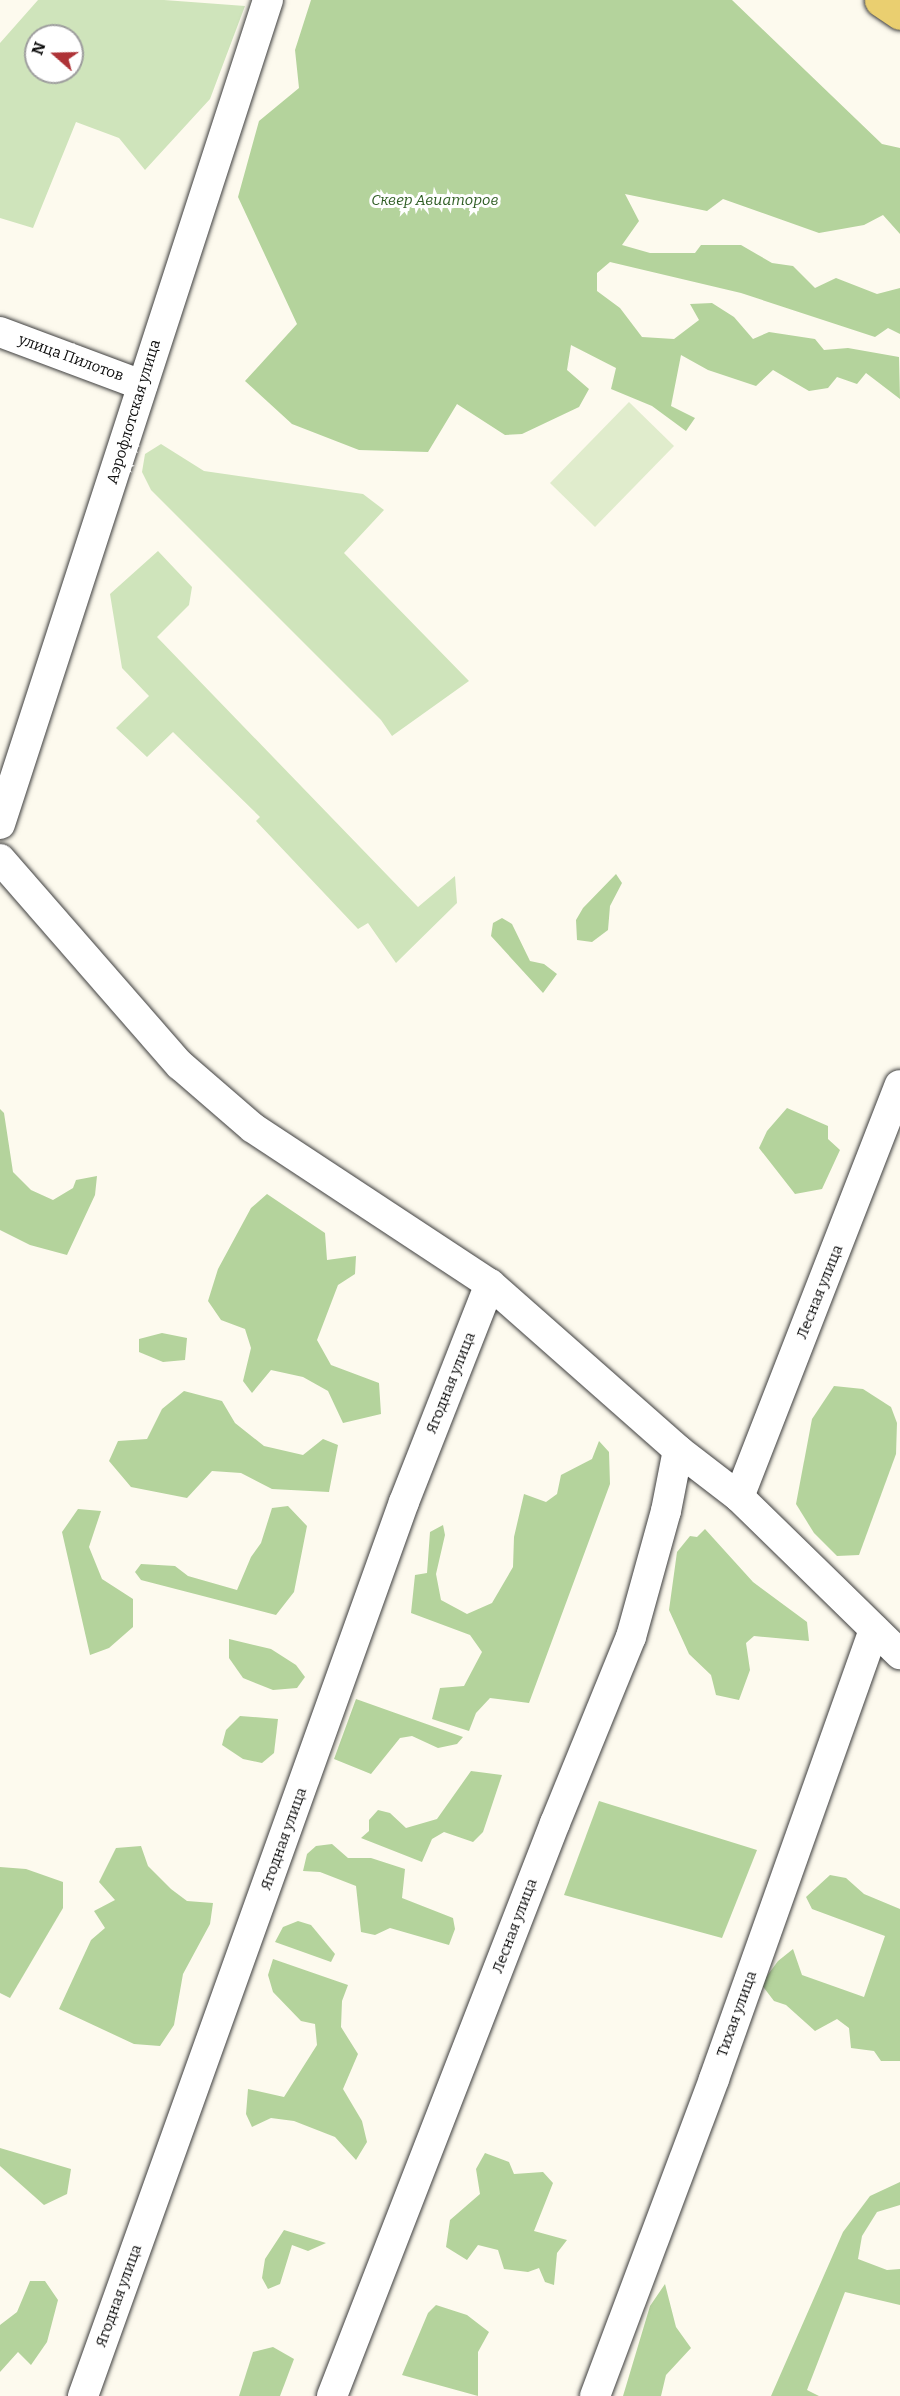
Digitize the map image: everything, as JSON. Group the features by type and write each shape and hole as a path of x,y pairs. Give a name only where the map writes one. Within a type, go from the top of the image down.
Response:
{"main road":[{"path":"881,0 900,13"}],"street":[{"name":"Аэрофлотская улица","path":"0,824 268,0"},
{"name":"улица Пилотов","path":"0,332 142,385"},
{"path":"0,860 180,1065 253,1128 490,1284 678,1450 739,1497 900,1654"},
{"name":"Лесная улица","path":"739,1497 900,1085"},
{"name":"Ягодная улица","path":"83,2396 404,1502 490,1284"},
{"name":"Лесная улица","path":"333,2396 550,1834 631,1637 666,1511 678,1450"},
{"name":"Тихая улица","path":"595,2396 714,2079 874,1630"}],"green space":[{"path":"38,0 164,0 245,6 210,99 145,170 119,138 76,122 33,228 0,218 0,43"},
{"name":"Сквер Авиаторов","path":"311,0 732,0 882,144 900,148 900,234 883,215 864,225 819,233 723,199 707,211 625,194 639,221 622,245 650,253 695,253 701,245 741,245 772,263 793,266 815,288 836,278 877,294 900,288 900,334 888,328 875,337 741,293 610,262 597,273 597,291 620,308 642,337 674,339 699,320 690,304 712,303 734,317 753,339 769,332 815,339 824,350 848,348 899,357 900,399 866,373 857,384 837,377 828,388 809,391 773,370 756,386 708,370 681,355 671,406 695,418 686,431 652,406 611,389 616,368 571,345 567,370 589,389 579,407 522,434 505,435 457,404 428,452 359,450 292,424 245,381 297,324 238,197 259,121 299,88 295,50"},
{"path":"629,402 674,446 595,527 550,483"},
{"path":"161,444 204,471 363,494 384,510 344,553 469,681 392,736 381,720 151,490 142,472 145,454"},
{"path":"158,551 192,587 189,605 157,637 418,907 455,876 457,903 396,963 368,923 358,929 256,821 260,817 173,732 147,757 116,728 149,696 122,668 110,594"},
{"path":"616,874 622,883 610,906 608,930 592,942 577,940 576,920 583,908"},
{"path":"502,918 512,924 530,961 544,964 557,974 543,993 491,936 493,923"},
{"path":"787,1108 828,1126 828,1139 840,1150 822,1189 795,1194 759,1148 767,1131"},
{"path":"0,1109 4,1113 13,1172 31,1190 53,1200 73,1188 76,1180 97,1176 95,1195 67,1255 30,1245 0,1230"},
{"path":"267,1194 325,1233 327,1260 356,1256 355,1274 338,1285 317,1340 331,1365 379,1383 381,1414 343,1423 328,1391 303,1377 271,1370 252,1393 243,1381 251,1348 245,1329 221,1320 208,1301 218,1269 251,1208"},
{"path":"162,1333 187,1338 185,1360 163,1362 139,1352 139,1339"},
{"path":"834,1386 863,1389 891,1407 897,1423 896,1454 859,1555 837,1556 814,1533 796,1504 812,1419"},
{"path":"184,1391 222,1401 235,1423 264,1446 303,1455 323,1439 338,1445 329,1492 272,1489 241,1473 212,1471 187,1498 131,1487 109,1461 118,1441 147,1439 162,1409"},
{"path":"599,1441 609,1452 610,1484 529,1703 490,1698 476,1713 469,1731 432,1719 440,1688 464,1686 482,1652 470,1635 411,1613 415,1575 427,1573 430,1532 443,1525 445,1535 436,1574 441,1600 467,1614 492,1603 513,1567 514,1537 524,1494 546,1502 557,1494 561,1475 592,1459"},
{"path":"288,1506 307,1526 294,1592 276,1615 141,1580 135,1572 141,1564 175,1566 188,1576 237,1590 251,1557 261,1543 272,1508"},
{"path":"78,1509 101,1511 89,1547 102,1579 133,1599 133,1627 109,1648 90,1655 62,1532"},
{"path":"705,1529 753,1582 807,1622 809,1641 754,1636 746,1643 750,1670 739,1700 716,1695 711,1675 689,1654 669,1610 677,1552 690,1536 697,1537"},
{"path":"229,1639 271,1649 296,1665 305,1677 297,1688 273,1690 243,1678 229,1658"},
{"path":"356,1699 463,1737 457,1744 438,1748 412,1736 400,1738 371,1774 334,1759"},
{"path":"240,1716 278,1719 274,1753 262,1763 243,1759 222,1745 226,1730"},
{"path":"471,1771 502,1775 483,1832 473,1842 444,1832 432,1839 422,1862 361,1838 369,1831 369,1820 378,1810 390,1813 406,1828 437,1819"},
{"path":"599,1801 757,1850 722,1938 564,1895"},
{"path":"332,1844 348,1858 371,1858 405,1869 402,1898 453,1918 455,1929 449,1945 390,1928 375,1935 361,1932 356,1886 320,1872 303,1871 307,1854 316,1846"},
{"path":"141,1846 148,1866 171,1889 187,1901 213,1903 210,1924 183,1974 174,2025 160,2046 134,2044 59,2009 91,1940 105,1928 94,1911 115,1900 99,1882 116,1848"},
{"path":"0,1867 26,1869 63,1882 63,1908 10,1998 0,1993"},
{"path":"830,1875 846,1878 864,1894 900,1909 900,2061 881,2061 874,2051 851,2048 849,2028 837,2019 815,2031 786,2005 774,2001 761,1984 778,1961 793,1949 802,1975 864,1997 885,1936 812,1909 806,1897"},
{"path":"298,1921 311,1925 335,1954 331,1962 275,1942 283,1927"},
{"path":"273,1959 348,1985 342,2001 341,2027 358,2054 343,2089 362,2121 367,2142 356,2160 335,2137 294,2121 271,2118 252,2127 246,2114 248,2089 284,2097 317,2045 315,2024 301,2021 273,1992 268,1975"},
{"path":"0,2148 71,2169 67,2194 44,2205 0,2166"},
{"path":"485,2153 509,2162 514,2174 543,2172 553,2183 534,2231 567,2240 557,2253 554,2285 545,2282 539,2268 528,2272 504,2269 498,2250 478,2245 467,2260 446,2247 450,2220 480,2194 476,2169"},
{"path":"900,2182 900,2205 877,2212 862,2236 858,2259 887,2270 900,2269 900,2305 845,2292 807,2390 819,2396 771,2396 843,2232 870,2196"},
{"path":"284,2230 326,2243 308,2251 292,2245 280,2284 268,2289 262,2278 265,2259"},
{"path":"30,2281 45,2281 58,2300 47,2342 31,2365 18,2352 0,2372 0,2325 17,2312"},
{"path":"665,2284 676,2327 691,2348 666,2375 661,2396 623,2396 650,2306"},
{"path":"436,2305 467,2315 489,2332 478,2352 478,2396 402,2375 428,2313"},
{"path":"273,2347 294,2359 280,2396 239,2396 253,2352"}]}
